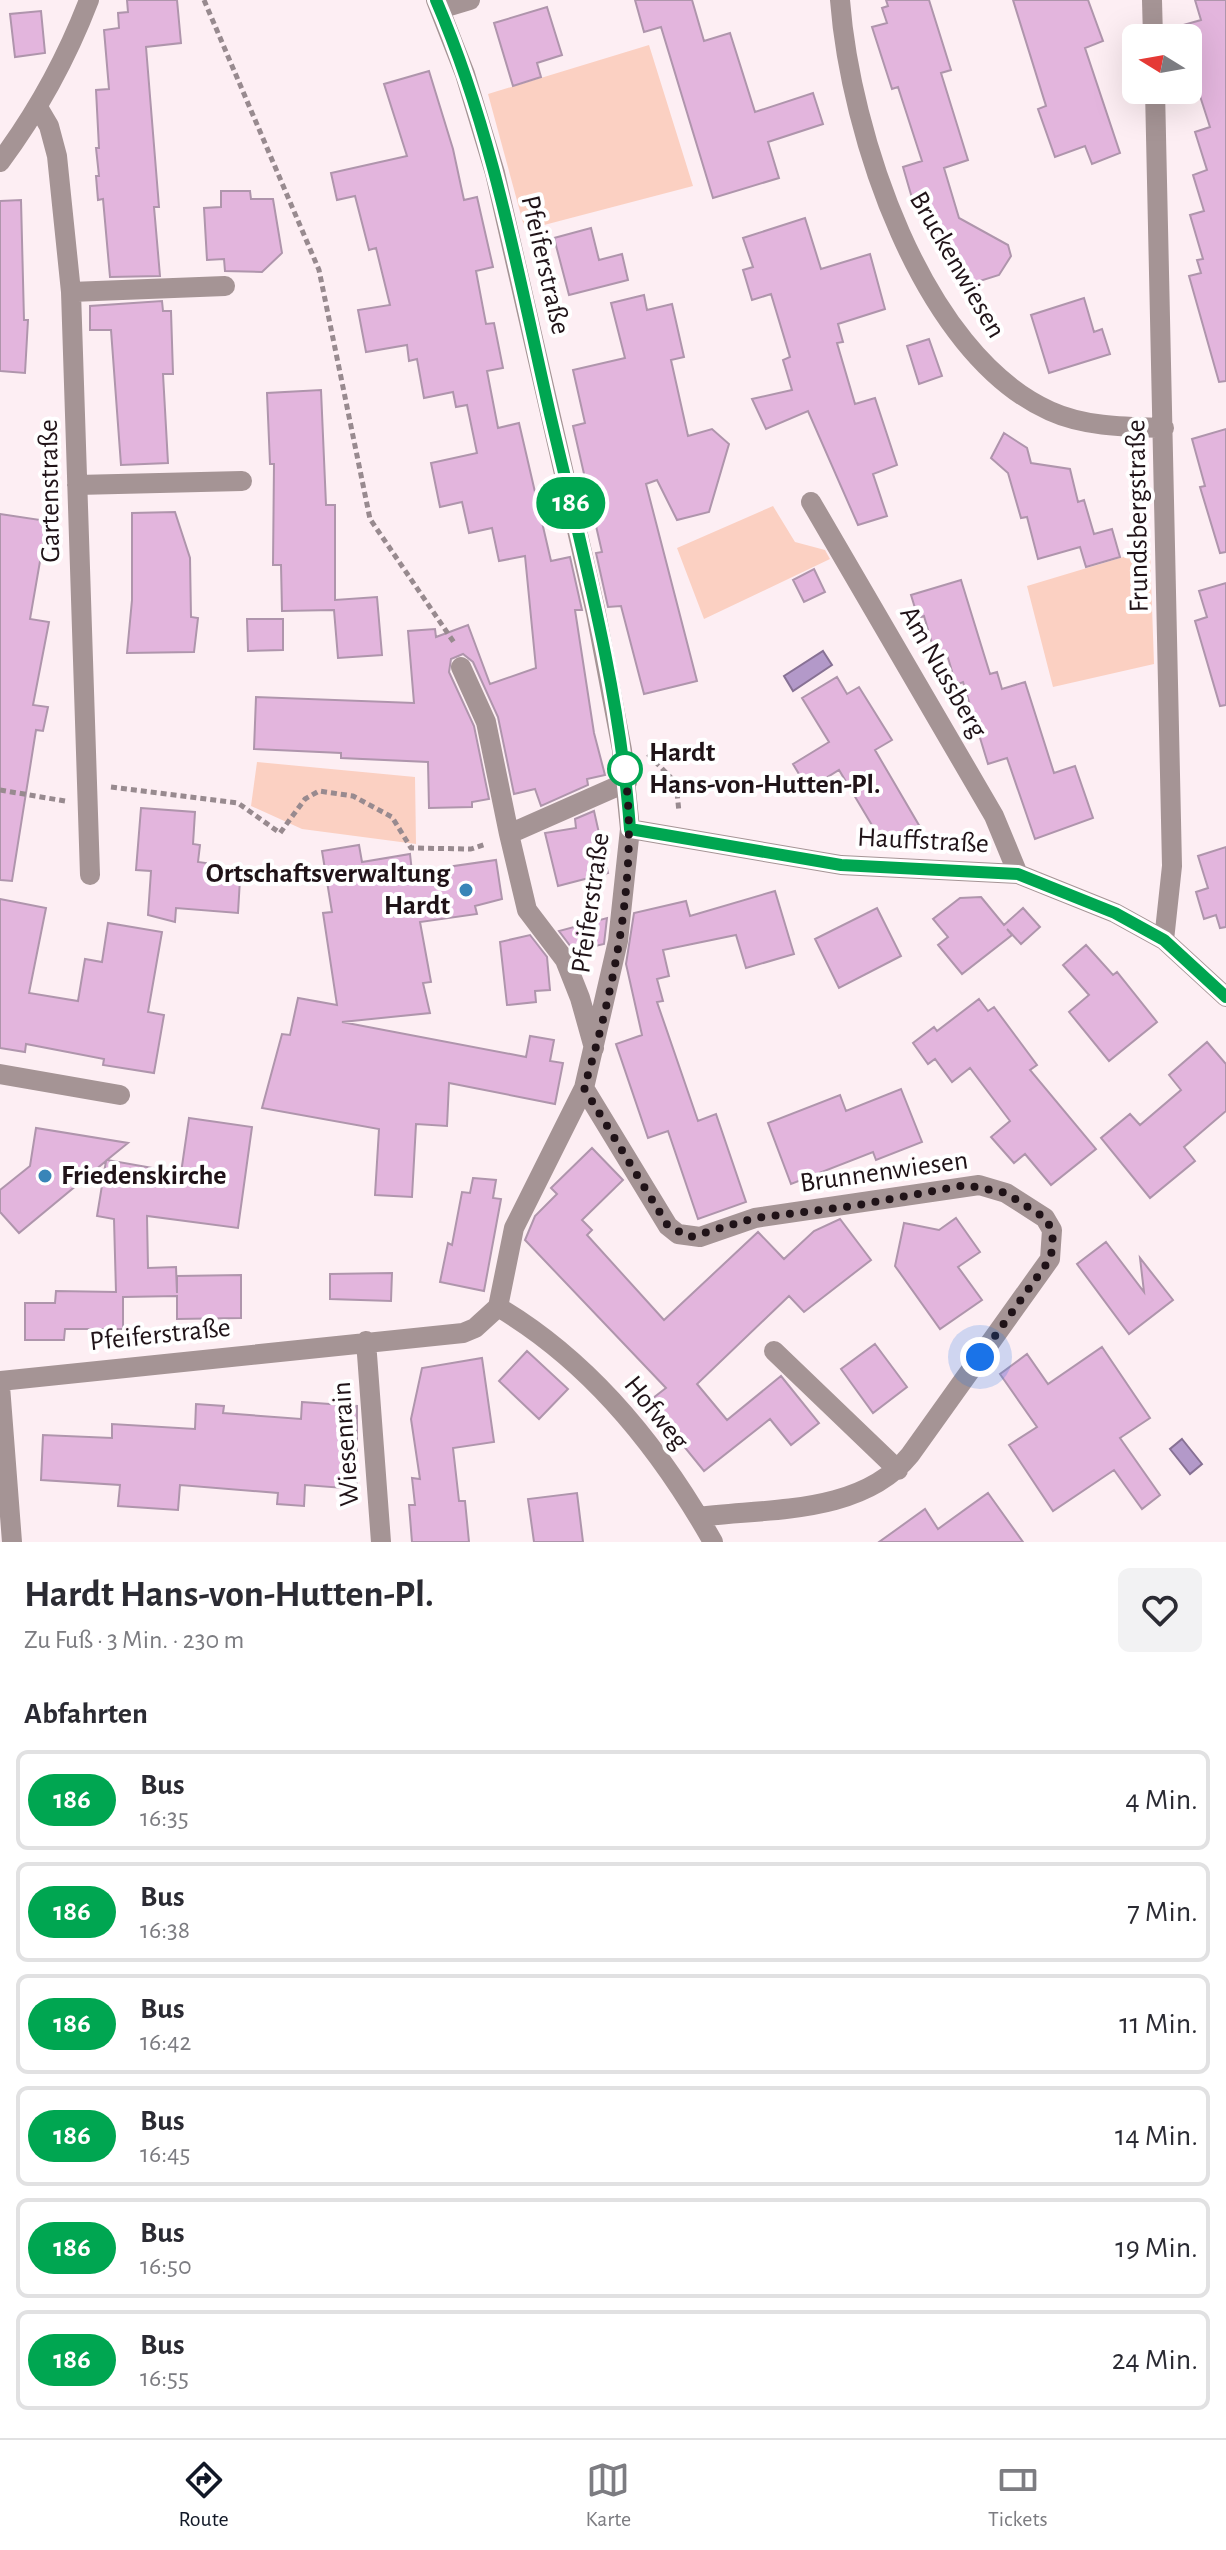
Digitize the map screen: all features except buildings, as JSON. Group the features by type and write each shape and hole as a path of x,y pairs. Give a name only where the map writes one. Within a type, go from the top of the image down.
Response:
{"street":[{"path":"0,162 39,109 89,0"},
{"path":"438,4 470,0"},
{"name":"Bruckenwiesen","path":"840,0 843,47 860,120 888,203 966,347 990,373 1053,412 1112,426 1164,428"},
{"path":"1152,0 1153,24"},
{"name":"Pfeiferstraße","path":"0,1383 366,1341 463,1333 475,1328 498,1307 514,1228 584,1088 595,1052 618,941 630,829 627,782 596,613 495,173 465,74 438,4"},
{"name":"Frundsbergstraße","path":"1155,104 1172,866 1164,940"},
{"name":"Gartenstraße","path":"39,109 49,126 57,156 71,292 90,875"},
{"path":"71,292 225,286"},
{"path":"77,485 242,481"},
{"name":"Am Nussberg","path":"811,502 994,816 1018,874"},
{"path":"461,667 486,722 527,910 565,960 580,998 595,1052"},
{"path":"509,834 627,782"},
{"name":"Hauffstraße","path":"630,829 841,865 1018,874 1115,913 1164,940 1226,997"},
{"path":"0,1074 120,1095"},
{"name":"Brunnenwiesen","path":"584,1088 668,1226 690,1237 745,1220 853,1206 966,1185 1006,1193 1045,1218 1052,1230 1050,1259 898,1470 861,1493 831,1501 699,1517"},
{"name":"Hofweg","path":"498,1307 536,1330 623,1409 699,1517 713,1542"},
{"name":"Wiesenrain","path":"366,1341 381,1542"},
{"path":"774,1351 898,1470"},
{"path":"0,1383 12,1542"}],"path":[{"path":"204,0 319,270 370,519 454,641 461,667"},
{"path":"620,738 646,751 676,783 680,811 674,837"},
{"path":"0,790 238,803 280,833 305,799 319,791 353,796 392,817 411,848 471,849 509,834"}],"shaded area":[{"path":"649,45 693,186 525,230 488,94"},
{"path":"773,506 795,542 825,550 830,559 704,619 677,548"},
{"path":"1150,549 1154,664 1053,687 1027,586"},
{"path":"823,651 832,665 793,691 784,676"},
{"path":"257,762 415,777 416,844 302,829 251,806"},
{"path":"1182,1439 1202,1464 1190,1474 1170,1449"}],"bus line":[{"name":"186","path":"436,0 465,74 495,173 596,613 622,750 630,829 841,865 1018,874 1115,913 1164,940 1226,997"}],"place":[{"name":"Hardt Hans-von-Hutten-Pl.","path":"625,769"},
{"name":"Ortschaftsverwaltung Hardt","path":"466,890"},
{"name":"Friedenskirche","path":"45,1176"}],"route":[{"path":"625,769 624,766 630,829 618,941 595,1052 584,1088 668,1226 678,1234 700,1237 734,1222 853,1206 966,1185 991,1187 1006,1193 1045,1218 1052,1230 1050,1259 980,1357"}]}
